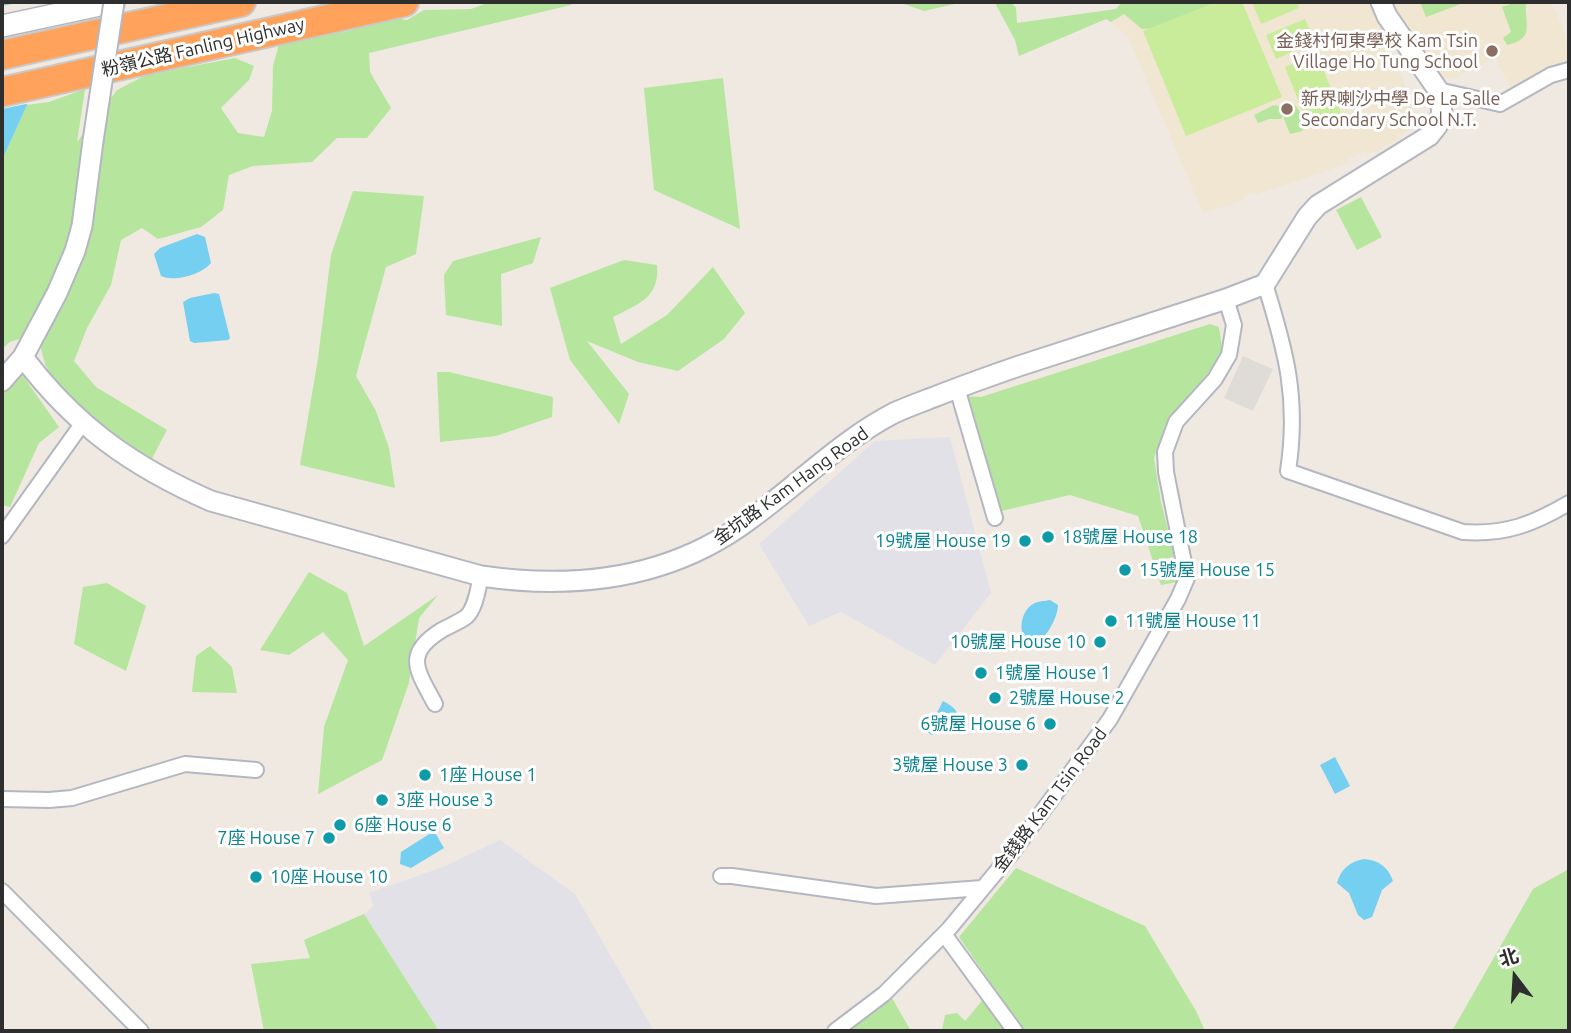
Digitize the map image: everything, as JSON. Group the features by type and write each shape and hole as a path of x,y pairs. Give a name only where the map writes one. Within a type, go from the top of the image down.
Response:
{"highway":[{"name":"粉嶺公路 Fanling Highway","path":"2,55 241,2"},
{"name":"粉嶺公路 Fanling Highway","path":"2,92 404,2"}],"main road":[{"path":"2,26 114,2"}],"street":[{"path":"2,381 23,357 57,293 75,251 82,226 114,2"},
{"path":"1226,299 1265,284 1307,217 1318,205 1429,136 1437,126 1442,112 1438,90 1387,16 1381,2"},
{"path":"1438,90 1500,104 1551,75 1569,70"},
{"path":"1265,284 1291,382 1294,408 1288,471 1463,532 1483,534 1525,526 1569,503"},
{"name":"金坑路 Kam Hang Road","path":"23,357 82,424 135,464 211,501 481,576 522,582 562,583 643,571 720,541 839,447 895,412 957,388 1226,299"},
{"name":"金錢路 Kam Tsin Road","path":"835,1031 884,994 944,934 1012,853 1110,719 1178,599 1187,578 1168,483 1165,452 1176,422 1216,379 1229,355 1234,325 1226,299"},
{"path":"957,388 995,518"},
{"path":"2,537 82,424"},
{"path":"435,704 417,664 419,649 427,639 466,617 472,609 481,576"},
{"path":"2,799 72,798 185,764 256,770"},
{"path":"721,876 876,896 982,888"},
{"path":"2,891 141,1031"},
{"path":"944,934 1015,1031"}],"shaded area":[{"name":"新界喇沙中學 De La Salle Secondary School N.T.","path":"1150,2 1372,2 1413,105 1413,121 1405,133 1394,142 1367,155 1366,151 1349,158 1351,162 1256,195 1254,192 1243,196 1244,200 1203,213 1128,37 1111,22"},
{"name":"金錢村何東學校 Kam Tsin Village Ho Tung School","path":"1387,2 1551,2 1562,25 1569,60 1512,91 1495,58 1457,77 1442,79"},
{"path":"1243,356 1273,369 1253,411 1224,398"},
{"path":"950,437 991,593 935,665 841,612 809,626 759,544 875,441"},
{"path":"500,840 575,894 654,1031 439,1031 364,914 374,906 369,893 443,867"}],"green space":[{"path":"490,2 574,2 571,5 369,53 370,72 391,108 367,138 337,138 312,162 253,166 229,175 223,210 201,227 158,239 142,228 121,240 111,285 87,328 74,361 96,387 167,430 149,464 60,392 45,364 37,333 10,342 2,349 2,160 27,105 49,102 85,89 77,142 117,90 146,75 235,58 254,66 249,80 221,108 238,133 264,137 272,111 273,66 279,44 348,31 384,17 407,20 424,10 471,9"},
{"path":"898,2 963,2 924,11"},
{"path":"1011,2 1016,8 1017,23 1116,9 1122,2 1230,2 1169,27 1142,29 1124,14 1111,22 1106,19 1019,56 1015,40 995,3"},
{"path":"1216,2 1242,2 1282,97 1186,136 1143,31"},
{"path":"1252,2 1297,2 1299,8 1261,24"},
{"path":"1420,2 1466,2 1426,17"},
{"path":"1526,2 1527,29 1522,39 1507,45 1503,38 1511,32 1502,7"},
{"path":"1305,19 1315,42 1276,59 1266,35"},
{"path":"1317,54 1341,113 1309,127 1285,67"},
{"path":"723,78 740,229 654,190 644,88"},
{"path":"1291,102 1306,123 1302,131 1290,134 1283,116 1281,119 1258,123 1254,115 1274,105 1284,107"},
{"path":"353,191 424,196 416,254 386,267 356,376 376,411 389,448 395,488 300,465 318,358 331,255"},
{"path":"1361,197 1382,237 1357,250 1336,210"},
{"path":"541,237 533,263 501,274 502,326 446,315 444,275 453,261"},
{"path":"624,260 657,265 657,276 651,293 646,298 613,317 621,344 667,315 713,267 745,313 724,339 678,371 638,362 587,341 629,394 619,424 570,360 550,288"},
{"path":"1210,324 1219,327 1223,353 1163,432 1154,458 1177,582 1161,585 1138,516 1070,495 997,512 965,396 981,397"},
{"path":"2,359 16,366 59,427 39,443 10,507 2,505"},
{"path":"437,372 449,372 553,397 552,417 496,436 440,442"},
{"path":"309,572 347,593 364,646 438,595 419,618 409,683 382,760 318,794 324,727 348,660 323,632 289,655 260,650"},
{"path":"107,583 146,606 126,671 74,644 83,587"},
{"path":"210,646 232,667 237,693 192,692 196,656"},
{"path":"1016,868 1145,926 1196,1011 1205,1031 1024,1031 959,937"},
{"path":"1569,869 1569,1031 1452,1031 1533,889"},
{"path":"364,914 439,1031 264,1031 251,964 310,958 304,940"},
{"path":"991,990 1007,1031 942,1031 945,1015 957,1013 965,1021"},
{"path":"888,991 911,1031 850,1031 850,1020"}],"water":[{"path":"2,2 31,2 27,105 2,160"},
{"path":"197,234 205,237 211,263 188,276 161,276 154,254 160,248"},
{"path":"219,294 230,338 194,343 190,341 183,302"},
{"path":"1050,600 1058,605 1053,623 1040,640 1030,645 1023,635 1023,617 1033,604"},
{"path":"943,701 956,711 957,722 932,735 927,732"},
{"path":"1335,757 1350,786 1335,794 1320,765"},
{"path":"434,831 444,848 411,868 400,864 401,852"},
{"path":"1364,859 1382,865 1393,881 1382,890 1372,917 1364,920 1358,915 1349,893 1337,883 1346,867"}],"pier":[{"path":"34,2 31,103 2,109 2,6"}],"place":[{"name":"金錢村何東學校 Kam Tsin Village Ho Tung School","path":"1492,51"},
{"name":"新界喇沙中學 De La Salle Secondary School N.T.","path":"1287,109"},
{"name":"18號屋 House 18","path":"1048,537"},
{"name":"19號屋 House 19","path":"1025,541"},
{"name":"15號屋 House 15","path":"1125,570"},
{"name":"11號屋 House 11","path":"1111,621"},
{"name":"10號屋 House 10","path":"1100,642"},
{"name":"1號屋 House 1","path":"981,673"},
{"name":"2號屋 House 2","path":"995,698"},
{"name":"6號屋 House 6","path":"1050,724"},
{"name":"3號屋 House 3","path":"1022,765"},
{"name":"1座 House 1","path":"425,775"},
{"name":"3座 House 3","path":"382,800"},
{"name":"6座 House 6","path":"340,825"},
{"name":"7座 House 7","path":"329,838"},
{"name":"10座 House 10","path":"256,877"}]}
